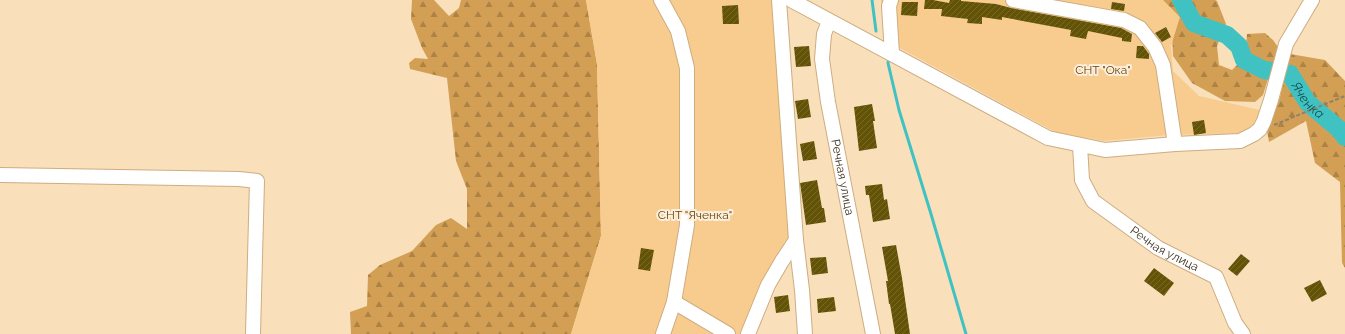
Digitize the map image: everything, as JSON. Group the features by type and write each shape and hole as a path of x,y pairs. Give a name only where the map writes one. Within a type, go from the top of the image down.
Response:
{"street":[{"path":"661,0 678,31 687,68 687,226 674,302 663,334"},
{"path":"779,0 796,240 802,290 805,334"},
{"path":"791,0 1048,138 1105,150 1175,144 1240,141 1254,134 1260,129 1271,100 1286,44 1312,0"},
{"path":"891,0 889,6 892,54"},
{"path":"1013,0 1124,20 1140,28 1155,47 1163,64 1175,144"},
{"name":"Речная улица","path":"829,21 824,34 822,58 828,102 873,334"},
{"name":"Речная улица","path":"1080,144 1082,180 1093,201 1158,248 1216,277 1235,323 1242,334"},
{"path":"0,175 239,179 257,181 253,334"},
{"path":"748,334 768,285 796,240"},
{"path":"674,302 728,334"}],"path":[{"path":"1254,134 1345,96"}],"green space":[{"path":"412,0 434,0 449,16 459,8 461,0 586,0 597,64 601,236 571,334 351,334 350,312 367,306 368,275 380,265 412,251 436,225 451,218 467,229 467,189 456,161 447,78 410,69 409,63 415,58 428,59 422,48 411,19"},
{"name":"СНТ \"Яченка\"","path":"586,0 770,0 774,3 792,236 748,334 571,334 601,236 597,64"},
{"name":"СНТ \"Ока\"","path":"881,0 1163,0 1180,17 1171,46 1173,71 1199,96 1264,111 1247,133 1169,135 1104,141 1055,132 885,40"},
{"path":"1161,0 1175,0 1182,11 1196,17 1187,0 1217,1 1226,24 1217,46 1219,65 1232,70 1245,57 1247,34 1265,33 1273,40 1278,47 1263,95 1255,102 1225,101 1192,83 1173,56 1172,31"},
{"path":"1290,54 1325,60 1345,81 1345,268 1342,263 1340,182 1315,163 1306,121 1269,142 1267,131 1280,97"}],"water":[{"path":"1175,0 1187,0 1196,18 1182,11"}],"building":[{"path":"925,0 949,3 950,0 961,0 996,4 1121,28 1132,34 1131,42 1122,41 1122,38 1088,31 1086,39 1070,36 1071,30 1002,17 1002,20 982,17 982,24 967,23 968,19 941,16 942,9 924,9"},
{"path":"902,2 918,2 917,16 901,15"},
{"path":"1112,2 1125,4 1124,11 1111,9"},
{"path":"738,5 739,24 723,24 722,6"},
{"path":"1166,27 1171,37 1162,42 1155,33"},
{"path":"809,46 811,66 796,67 794,47"},
{"path":"1137,46 1143,46 1149,54 1149,59 1136,58"},
{"path":"808,99 811,117 798,119 795,101"},
{"path":"872,104 877,148 859,151 854,107"},
{"path":"1204,120 1206,133 1194,135 1192,122"},
{"path":"814,141 817,159 803,161 800,144"},
{"path":"817,180 826,222 806,225 800,183"},
{"path":"882,184 884,200 887,199 890,219 873,222 869,195 866,195 865,186"},
{"path":"896,245 910,334 895,334 889,304 886,281 888,281 882,247"},
{"path":"641,248 654,250 650,271 638,269"},
{"path":"1241,254 1250,261 1237,276 1228,269"},
{"path":"826,257 828,273 812,275 810,258"},
{"path":"1154,268 1174,283 1164,296 1144,281"},
{"path":"1320,280 1327,294 1312,302 1304,288"},
{"path":"788,295 790,311 776,313 774,297"},
{"path":"834,297 836,311 818,313 817,299"}],"waterway":[{"path":"872,0 876,31"},
{"name":"Яченка","path":"1181,0 1194,23 1227,35 1239,46 1244,60 1264,70 1290,74 1308,103 1339,129 1345,137"},
{"path":"889,58 888,63 899,110 966,334"}]}
